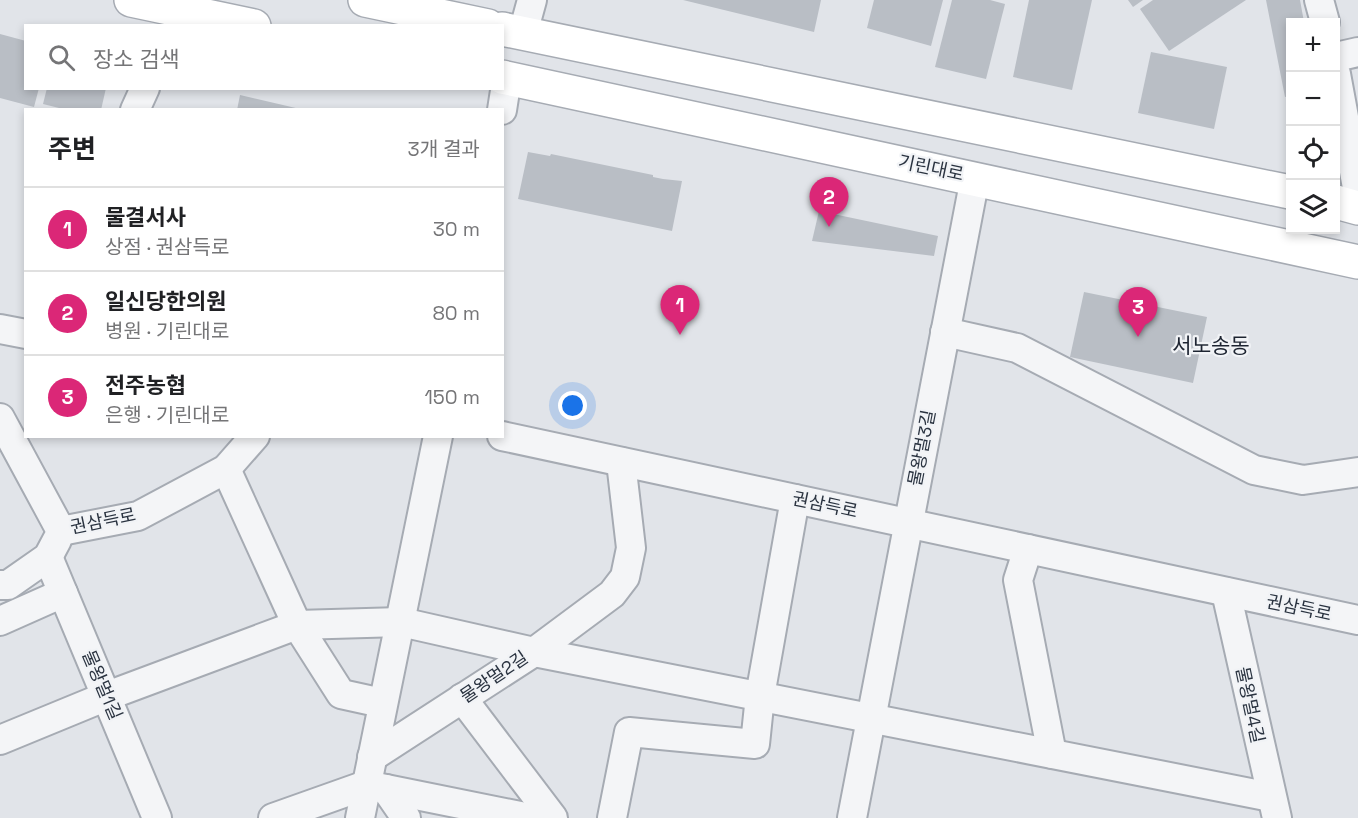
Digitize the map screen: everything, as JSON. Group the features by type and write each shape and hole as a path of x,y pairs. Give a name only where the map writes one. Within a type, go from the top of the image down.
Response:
{"street":[{"path":"131,0 178,18 235,24"},
{"path":"365,0 479,24"},
{"path":"532,0 513,31 1286,191"},
{"path":"1319,0 1324,18"},
{"path":"1340,56 1358,52"},
{"name":"기린대로","path":"504,88 975,178 1358,262"},
{"path":"136,108 144,90"},
{"path":"1340,100 1358,193"},
{"name":"물왕멀3길","path":"852,818 975,178"},
{"path":"1340,203 1358,208"},
{"path":"0,329 24,334"},
{"path":"945,332 1017,348 1254,470 1303,480 1358,472"},
{"name":"권삼득로","path":"0,418 61,531 138,516 226,469 253,438"},
{"name":"권삼득로","path":"504,436 1358,620"},
{"path":"360,818 376,787 372,756 438,438"},
{"path":"534,652 612,594 625,577 631,548 621,462"},
{"path":"226,469 297,625 341,694 382,703"},
{"path":"612,818 629,732 755,744 760,696 795,499"},
{"path":"0,585 8,585 48,557 61,531"},
{"path":"1028,549 1018,580 1052,754"},
{"name":"물왕멀1길","path":"48,557 157,818"},
{"name":"물왕멀4길","path":"1226,592 1274,808"},
{"path":"0,621 63,594"},
{"name":"물왕멀2길","path":"0,740 106,696 297,625 401,622 534,652"},
{"path":"534,652 1052,754 1274,808"},
{"name":"물왕멀2길","path":"372,756 534,652"},
{"path":"462,698 553,818"},
{"path":"376,787 406,818"},
{"path":"273,818 376,787 530,818"}],"building":[{"path":"683,0 821,0 814,32"},
{"path":"874,0 943,0 931,46 867,28"},
{"path":"952,0 990,0 1005,4 986,79 935,67"},
{"path":"1029,0 1092,0 1072,90 1013,77"},
{"path":"1128,0 1143,0 1133,7"},
{"path":"1153,0 1246,0 1169,51 1140,9"},
{"path":"1266,0 1300,0 1303,18 1286,18 1285,97"},
{"path":"0,34 24,40 24,90 38,90 34,107 0,98"},
{"path":"1151,52 1227,67 1214,129 1138,113"},
{"path":"46,90 106,90 101,108 59,108 43,104"},
{"path":"240,95 296,108 237,108"},
{"path":"528,152 550,156 551,154 653,175 653,177 682,181 672,231 518,199"},
{"path":"819,211 938,236 934,256 812,241"},
{"path":"1084,292 1207,317 1193,383 1070,357"}],"place":[{"name":"일신당한의원","path":"829,227"},
{"name":"물결서사","path":"680,335"},
{"name":"전주농협","path":"1138,337"}],"district":[{"name":"서노송동","path":"1211,346"}]}
